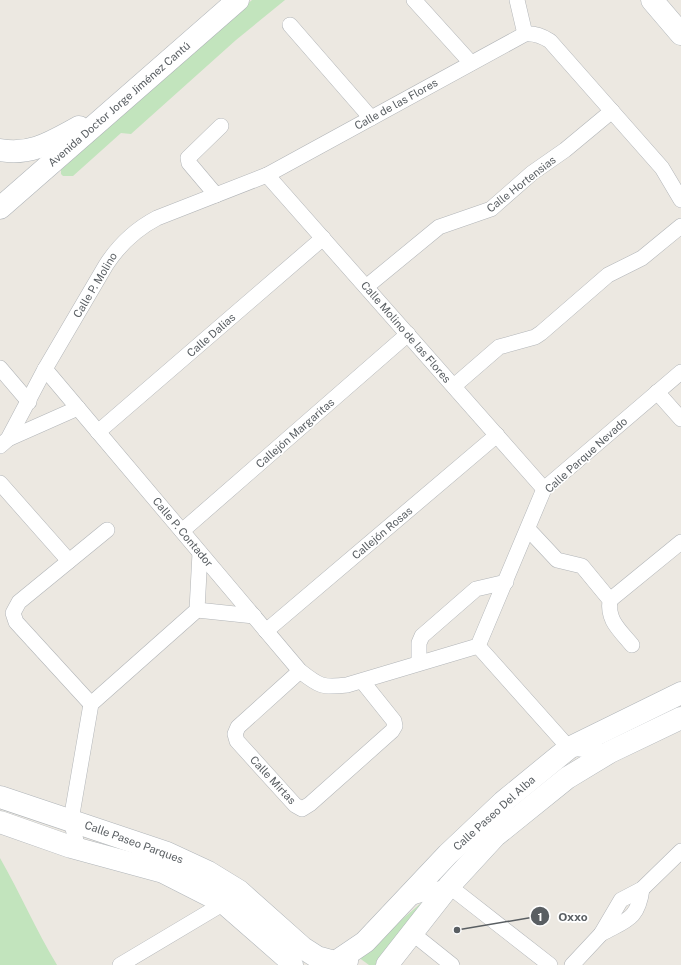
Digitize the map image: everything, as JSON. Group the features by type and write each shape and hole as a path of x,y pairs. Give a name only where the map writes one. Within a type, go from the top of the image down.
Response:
{"street":[{"name":"Avenida Doctor Jorge Jiménez Cantú","path":"0,208 128,98 238,0"},
{"path":"414,0 471,63"},
{"path":"517,0 525,34 532,33 543,36 550,41 662,168 681,200"},
{"path":"652,0 681,34"},
{"path":"290,25 371,118"},
{"name":"Calle de las Flores","path":"267,175 525,34"},
{"path":"0,150 24,150 46,146 128,98"},
{"name":"Calle Hortensias","path":"366,287 439,227 491,209 532,173 565,150 612,111"},
{"path":"216,195 189,163 188,158 221,126"},
{"name":"Calle Molino de las Flores","path":"267,175 544,489"},
{"name":"Calle P. Molino","path":"4,442 29,402 45,369 116,250 142,226 157,218 267,175"},
{"path":"454,386 499,347 535,337 541,333 608,276 642,258 681,226"},
{"name":"Calle Dalias","path":"98,432 323,238"},
{"name":"Callejón Margaritas","path":"182,531 408,334"},
{"path":"0,368 29,402"},
{"name":"Calle P. Contador","path":"45,369 300,671 312,680 327,688 362,681"},
{"name":"Calle Parque Nevado","path":"478,646 544,489 681,372"},
{"path":"657,392 681,420"},
{"path":"4,442 78,408"},
{"name":"Callejón Rosas","path":"266,631 497,435"},
{"path":"0,482 69,561"},
{"path":"528,529 557,560 582,566 610,600"},
{"path":"91,704 16,622 13,613 18,602 107,530"},
{"path":"632,645 611,620 608,610 610,600 681,542"},
{"path":"78,849 71,820 91,704 197,610 200,553"},
{"path":"419,663 420,643 422,636 476,589 506,582"},
{"path":"197,610 254,616"},
{"path":"362,681 478,646 569,748 610,752"},
{"name":"Calle Mirtas","path":"300,671 238,727 235,734 237,741 295,805 302,809 386,736 395,726 394,721 362,681"},
{"name":"Calle Paseo Del Alba","path":"333,963 365,942 448,854 503,802 569,748 681,693"},
{"name":"Calle Paseo Del Alba","path":"387,965 449,886 495,836 567,778 610,752 681,718"},
{"path":"567,778 569,748"},
{"name":"Calle Paseo Parques","path":"0,797 167,853 208,872 239,891 303,948 317,957 333,963 345,961 356,965"},
{"path":"47,839 71,820"},
{"name":"Calle Paseo Parques","path":"0,822 78,849 163,872 224,903 288,959 292,965"},
{"path":"448,854 449,886"},
{"path":"572,965 601,934 615,906 621,900 642,889 680,854"},
{"path":"406,899 449,886"},
{"path":"449,886 550,965"},
{"path":"120,965 224,903"},
{"path":"412,933 452,965"}],"green space":[{"path":"252,0 285,0 236,40 131,134 121,133 73,176 63,176 61,174 61,170 151,86"},
{"path":"0,858 42,938 57,965 0,965"},
{"path":"427,898 375,965 369,965 358,957"}],"place":[{"name":"Oxxo","path":"457,930"}]}
